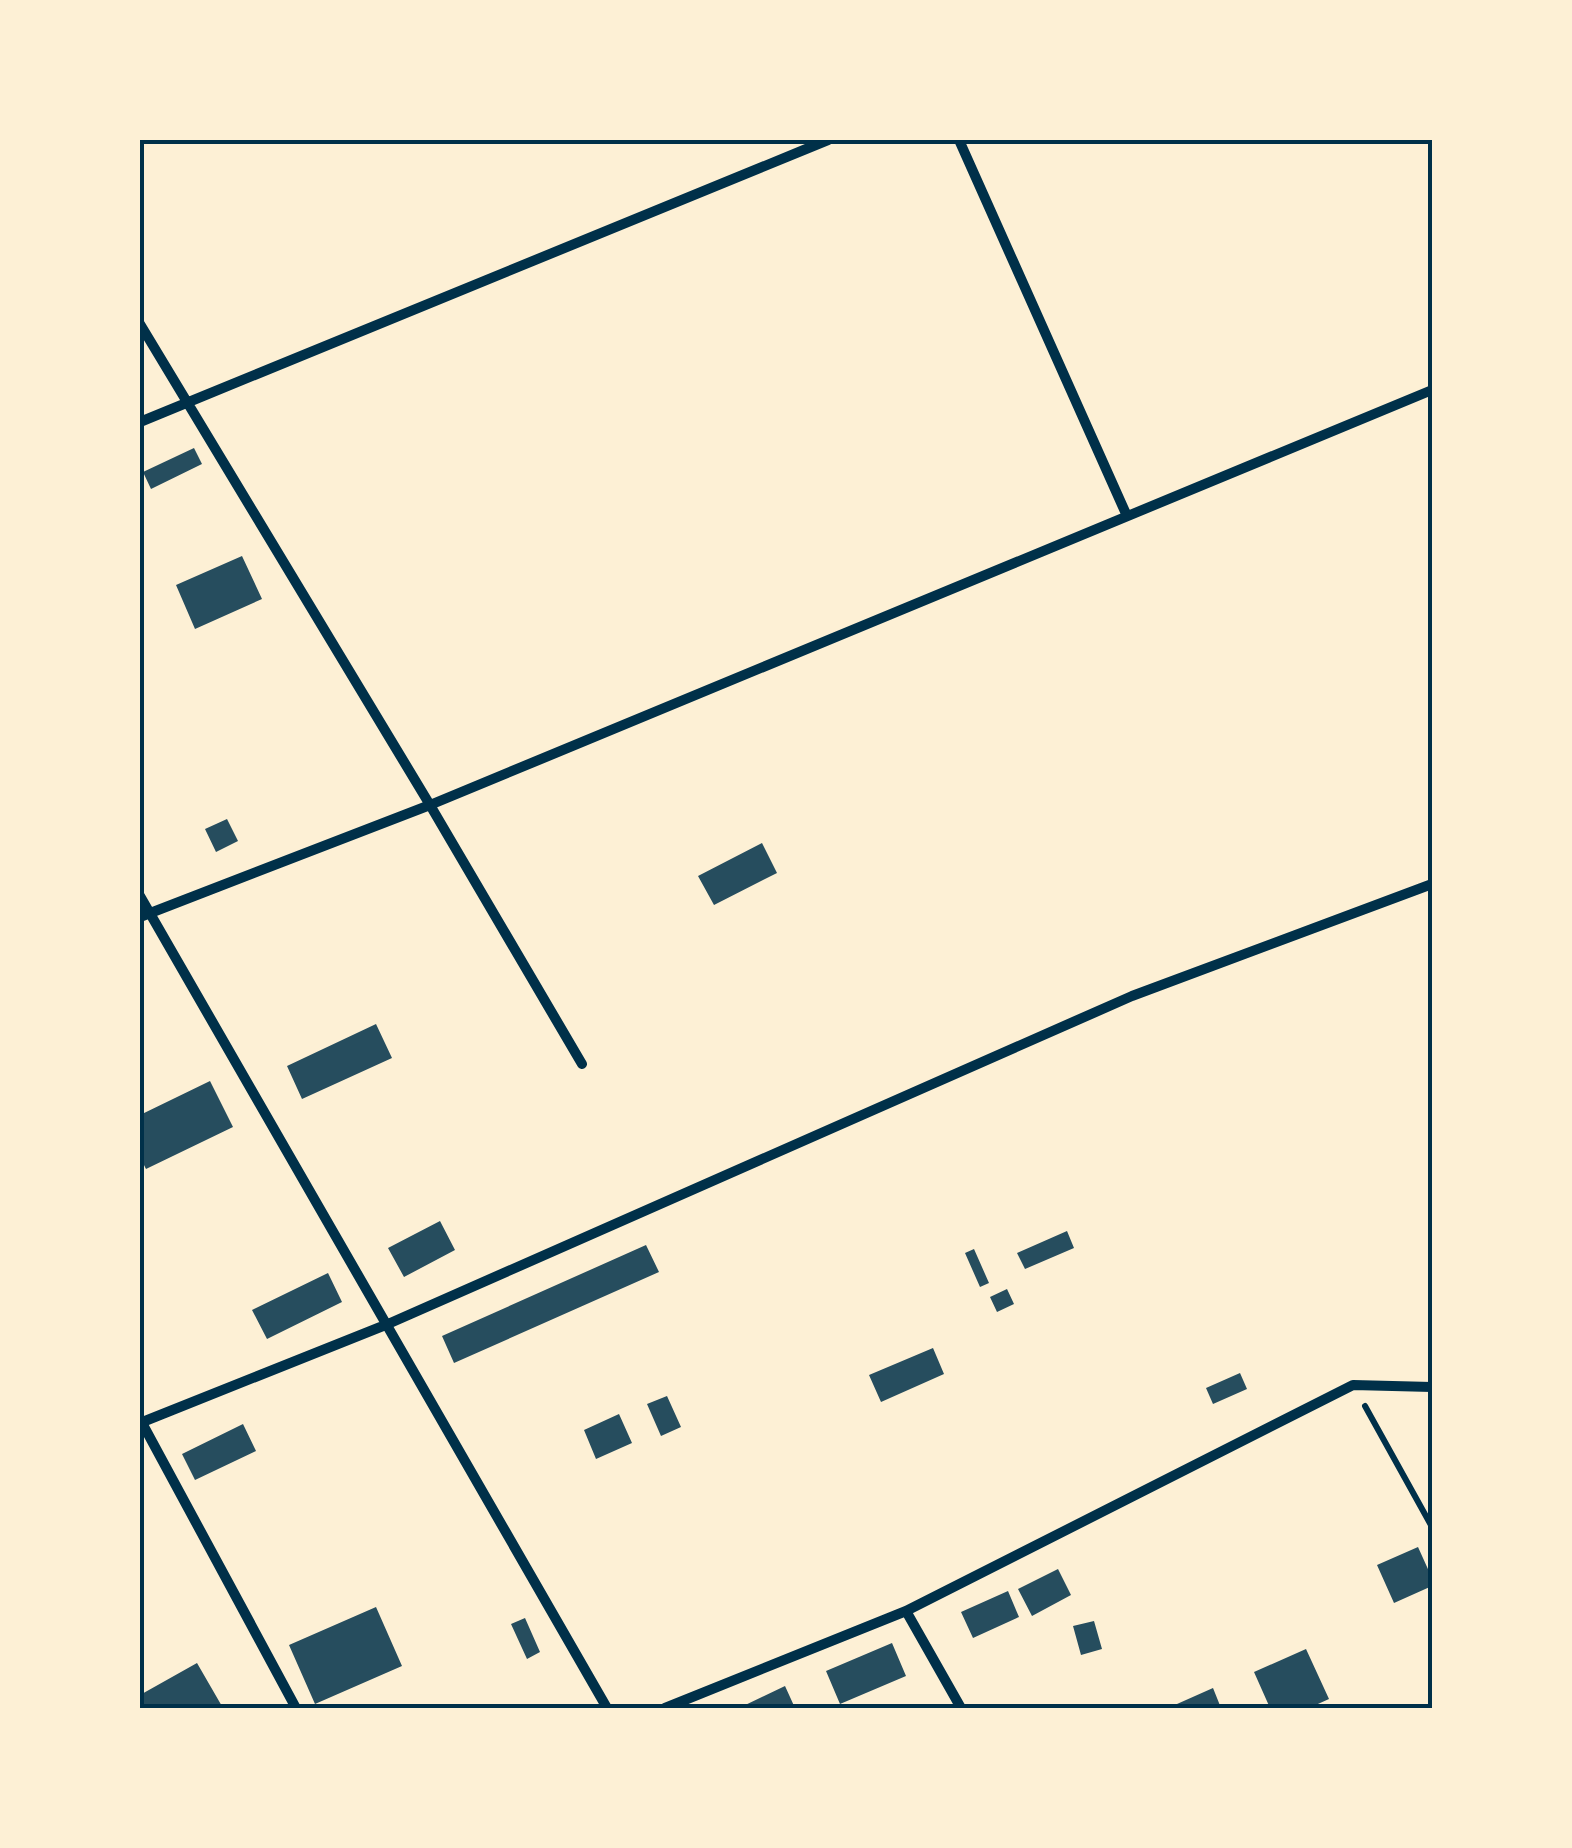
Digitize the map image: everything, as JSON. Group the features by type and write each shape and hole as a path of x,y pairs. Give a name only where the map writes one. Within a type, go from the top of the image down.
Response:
{"street":[{"path":"140,422 828,140"},
{"path":"960,140 1126,516"},
{"path":"140,324 582,1064"},
{"path":"145,915 430,805 1432,390"},
{"path":"296,1708 141,1422 388,1324 1132,996 1432,884"},
{"path":"140,896 145,915 388,1324 607,1708"},
{"path":"664,1708 906,1610 1354,1385 1432,1387"},
{"path":"906,1610 961,1708"}],"path":[{"path":"1354,1385 1432,1527"}],"building":[{"path":"194,448 202,464 151,489 143,472"},
{"path":"242,556 262,599 195,629 176,585"},
{"path":"227,819 238,841 216,852 205,829"},
{"path":"762,843 777,873 714,905 698,876"},
{"path":"376,1024 392,1058 302,1099 287,1066"},
{"path":"210,1081 233,1127 146,1169 140,1157 140,1115"},
{"path":"440,1221 455,1250 404,1277 388,1248"},
{"path":"1067,1231 1074,1248 1025,1269 1017,1253"},
{"path":"646,1245 659,1272 454,1363 442,1336"},
{"path":"974,1249 989,1283 980,1287 965,1253"},
{"path":"328,1273 342,1302 267,1339 252,1310"},
{"path":"1007,1289 1014,1304 997,1312 990,1297"},
{"path":"933,1348 944,1374 881,1402 869,1375"},
{"path":"1240,1373 1247,1389 1213,1404 1206,1388"},
{"path":"667,1396 681,1427 661,1436 647,1404"},
{"path":"619,1414 632,1443 596,1459 584,1430"},
{"path":"243,1424 256,1451 195,1480 182,1454"},
{"path":"1418,1547 1432,1586 1394,1603 1377,1565"},
{"path":"1058,1569 1071,1595 1032,1616 1018,1589"},
{"path":"1008,1591 1019,1617 973,1638 961,1612"},
{"path":"376,1607 402,1666 315,1704 289,1645"},
{"path":"525,1618 540,1652 527,1659 511,1624"},
{"path":"1094,1621 1102,1649 1081,1655 1073,1626"},
{"path":"892,1643 906,1676 840,1704 826,1671"},
{"path":"1306,1649 1329,1699 1309,1708 1270,1708 1254,1672"},
{"path":"197,1663 223,1708 140,1708 140,1695"},
{"path":"785,1686 795,1708 739,1708"},
{"path":"1213,1688 1221,1708 1168,1708"}]}
